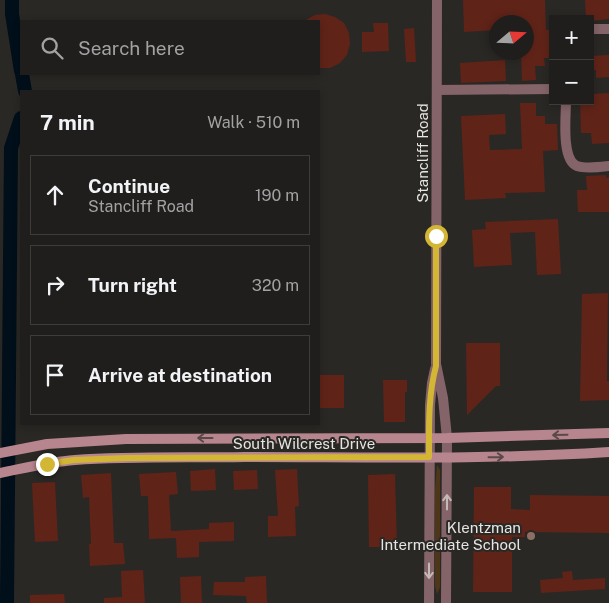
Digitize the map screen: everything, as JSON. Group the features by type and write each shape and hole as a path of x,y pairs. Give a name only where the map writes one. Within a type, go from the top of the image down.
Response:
{"main road":[{"name":"South Wilcrest Drive","path":"0,453 70,441 126,439 447,438 594,435 609,433"},
{"path":"594,435 595,453"},
{"path":"126,439 127,458"},
{"path":"312,439 312,457"},
{"name":"South Wilcrest Drive","path":"0,473 74,460 127,458 533,456 609,452"}],"street":[{"name":"Stancliff Road","path":"437,0 436,366 443,398 447,438 446,603"},
{"path":"594,30 609,29"},
{"path":"437,90 549,89"},
{"path":"566,105 566,145 572,163 578,166 609,166"},
{"name":"Stancliff Road","path":"429,603 429,438 432,382 436,366"}],"shaded area":[{"path":"437,465 440,470 440,587 437,594 435,586 435,488"}],"building":[{"path":"463,0 545,0 546,30 549,30 549,58 544,58 545,66 535,66 536,80 522,81 521,60 534,60 534,15 489,15 489,30 464,32"},
{"path":"585,0 609,0 609,19 594,21 594,15 586,15"},
{"path":"325,14 335,17 344,23 349,33 350,44 347,55 340,63 330,68 320,68 320,20 306,20 315,15"},
{"path":"373,23 388,23 389,51 362,52 362,32 374,32"},
{"path":"414,28 416,62 406,62 404,29"},
{"path":"609,55 609,77 596,78 594,56"},
{"path":"505,60 506,81 461,83 460,63"},
{"path":"609,93 609,143 592,144 591,133 581,133 580,105 594,105 594,94"},
{"path":"520,103 536,103 536,116 545,116 545,124 557,124 558,150 543,151 545,192 505,193 506,198 465,200 461,116 505,114 506,134 489,135 490,150 522,149"},
{"path":"606,175 606,178 609,177 609,212 578,212 577,190 587,190 586,176"},
{"path":"558,219 561,274 537,275 535,232 510,233 512,265 474,267 472,230 486,229 485,222"},
{"path":"608,293 607,381 609,381 609,400 580,401 582,294"},
{"path":"466,343 500,343 500,386 496,386 467,415"},
{"path":"320,375 344,375 344,408 320,408"},
{"path":"383,380 407,380 405,422 384,422"},
{"path":"215,469 216,490 191,491 190,471"},
{"path":"297,469 299,506 295,507 296,536 268,537 268,516 278,516 275,470"},
{"path":"257,470 258,489 234,490 233,471"},
{"path":"176,472 178,494 169,495 171,531 209,529 209,523 234,522 234,541 199,542 199,557 177,558 176,538 149,539 148,496 141,496 139,474"},
{"path":"111,473 114,543 123,543 125,564 90,566 89,497 83,498 81,475"},
{"path":"395,474 397,547 369,547 368,475"},
{"path":"55,482 58,541 35,542 32,483"},
{"path":"474,487 511,487 511,509 530,510 530,495 609,496 609,533 525,532 525,537 512,537 512,592 473,592"},
{"path":"143,570 145,603 104,603 104,598 122,597 121,571"},
{"path":"572,571 573,580 605,578 605,589 541,593 540,580 563,578 562,572"},
{"path":"201,576 202,603 181,603 180,577"},
{"path":"266,576 267,603 247,603 246,596 213,595 214,582 245,582 245,577"},
{"path":"64,594 65,603 30,603 30,595"}],"waterway":[{"path":"12,0 12,14 20,65"},
{"path":"22,75 25,90"},
{"path":"7,603 11,148 20,121"}],"place":[{"name":"Klentzman Intermediate School","path":"531,536"}],"route":[{"path":"47,464 74,460 127,458 429,457 430,405 432,382 436,366 436,236"}]}
